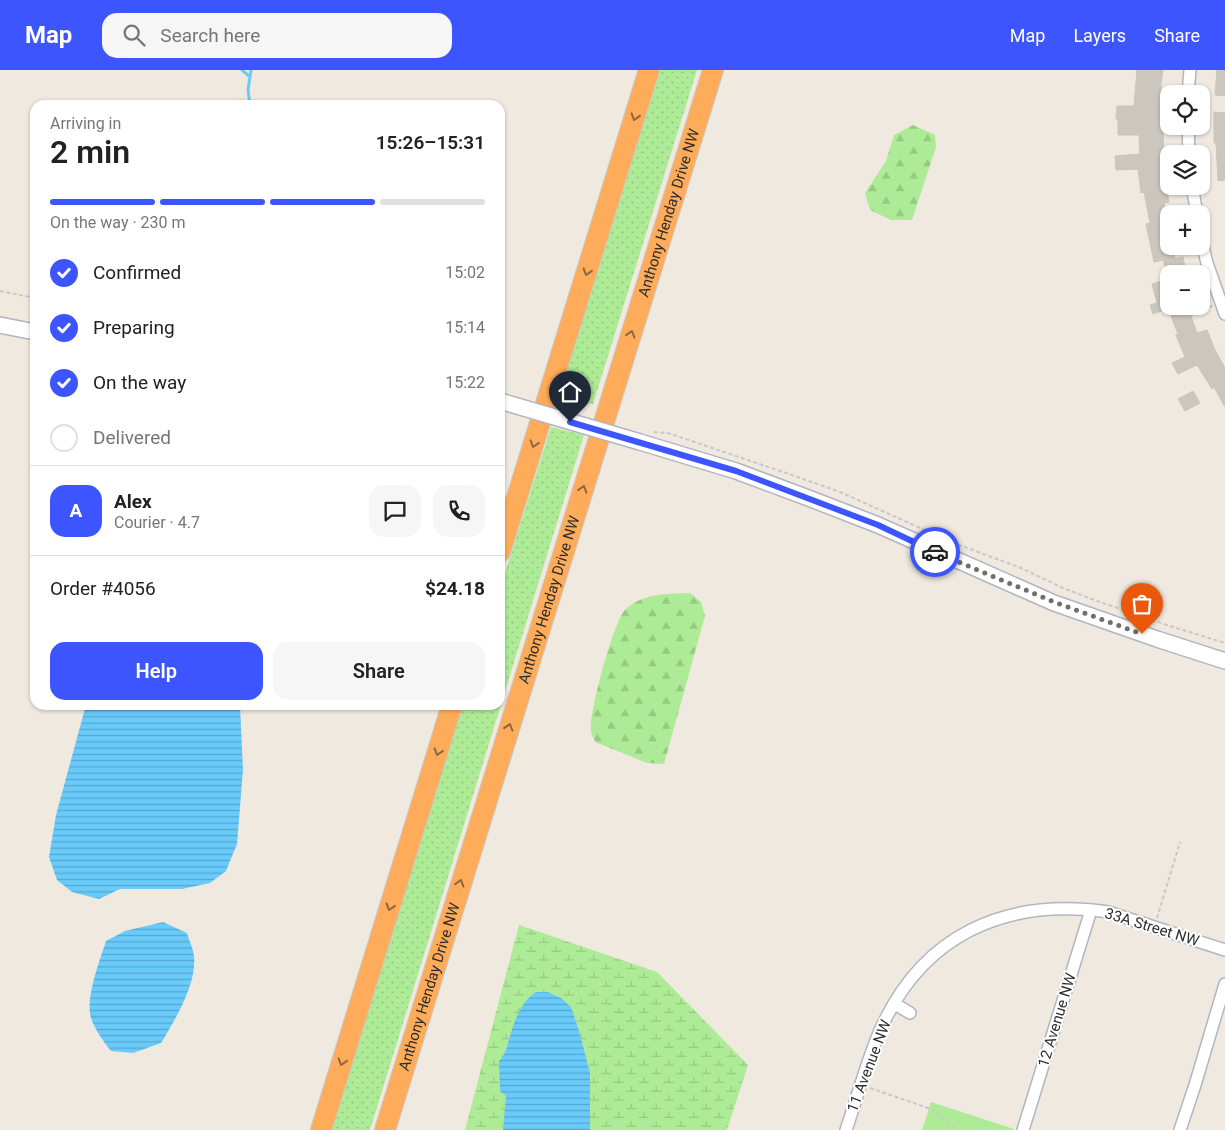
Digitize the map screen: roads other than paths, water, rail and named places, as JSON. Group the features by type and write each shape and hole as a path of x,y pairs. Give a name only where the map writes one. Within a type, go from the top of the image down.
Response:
{"highway":[{"path":"505,536 650,70"},
{"name":"Anthony Henday Drive NW","path":"385,1130 713,70"},
{"path":"321,1130 450,710"}],"main road":[{"path":"0,325 30,331"},
{"path":"505,403 736,471 878,525 932,551 1054,602 1225,661"}],"street":[{"path":"1189,85 1190,70"},
{"path":"1205,255 1225,314"},
{"name":"33A Street NW","path":"916,972 930,958 954,940 989,921 1019,913 1053,908 1108,912 1225,950"},
{"name":"12 Avenue NW","path":"1024,1130 1091,910"},
{"name":"11 Avenue NW","path":"846,1130 880,1032 895,1004 916,972"},
{"path":"1180,1130 1225,984"},
{"name":"11 Avenue NW","path":"895,1004 910,1013"}],"water":[{"path":"85,710 240,710 243,770 237,844 226,871 210,883 182,889 120,889 99,899 72,892 57,880 49,857 56,815"},
{"path":"163,922 187,933 194,956 194,967 189,990 161,1043 133,1053 111,1051 95,1027 90,1010 94,979 106,941 125,931"},
{"path":"536,992 548,992 561,998 571,1007 590,1073 590,1130 503,1130 506,1096 500,1091 499,1061 505,1053 519,1011"}],"waterway":[{"path":"242,70 249,76"},
{"path":"249,100 248,90 251,70"}]}
